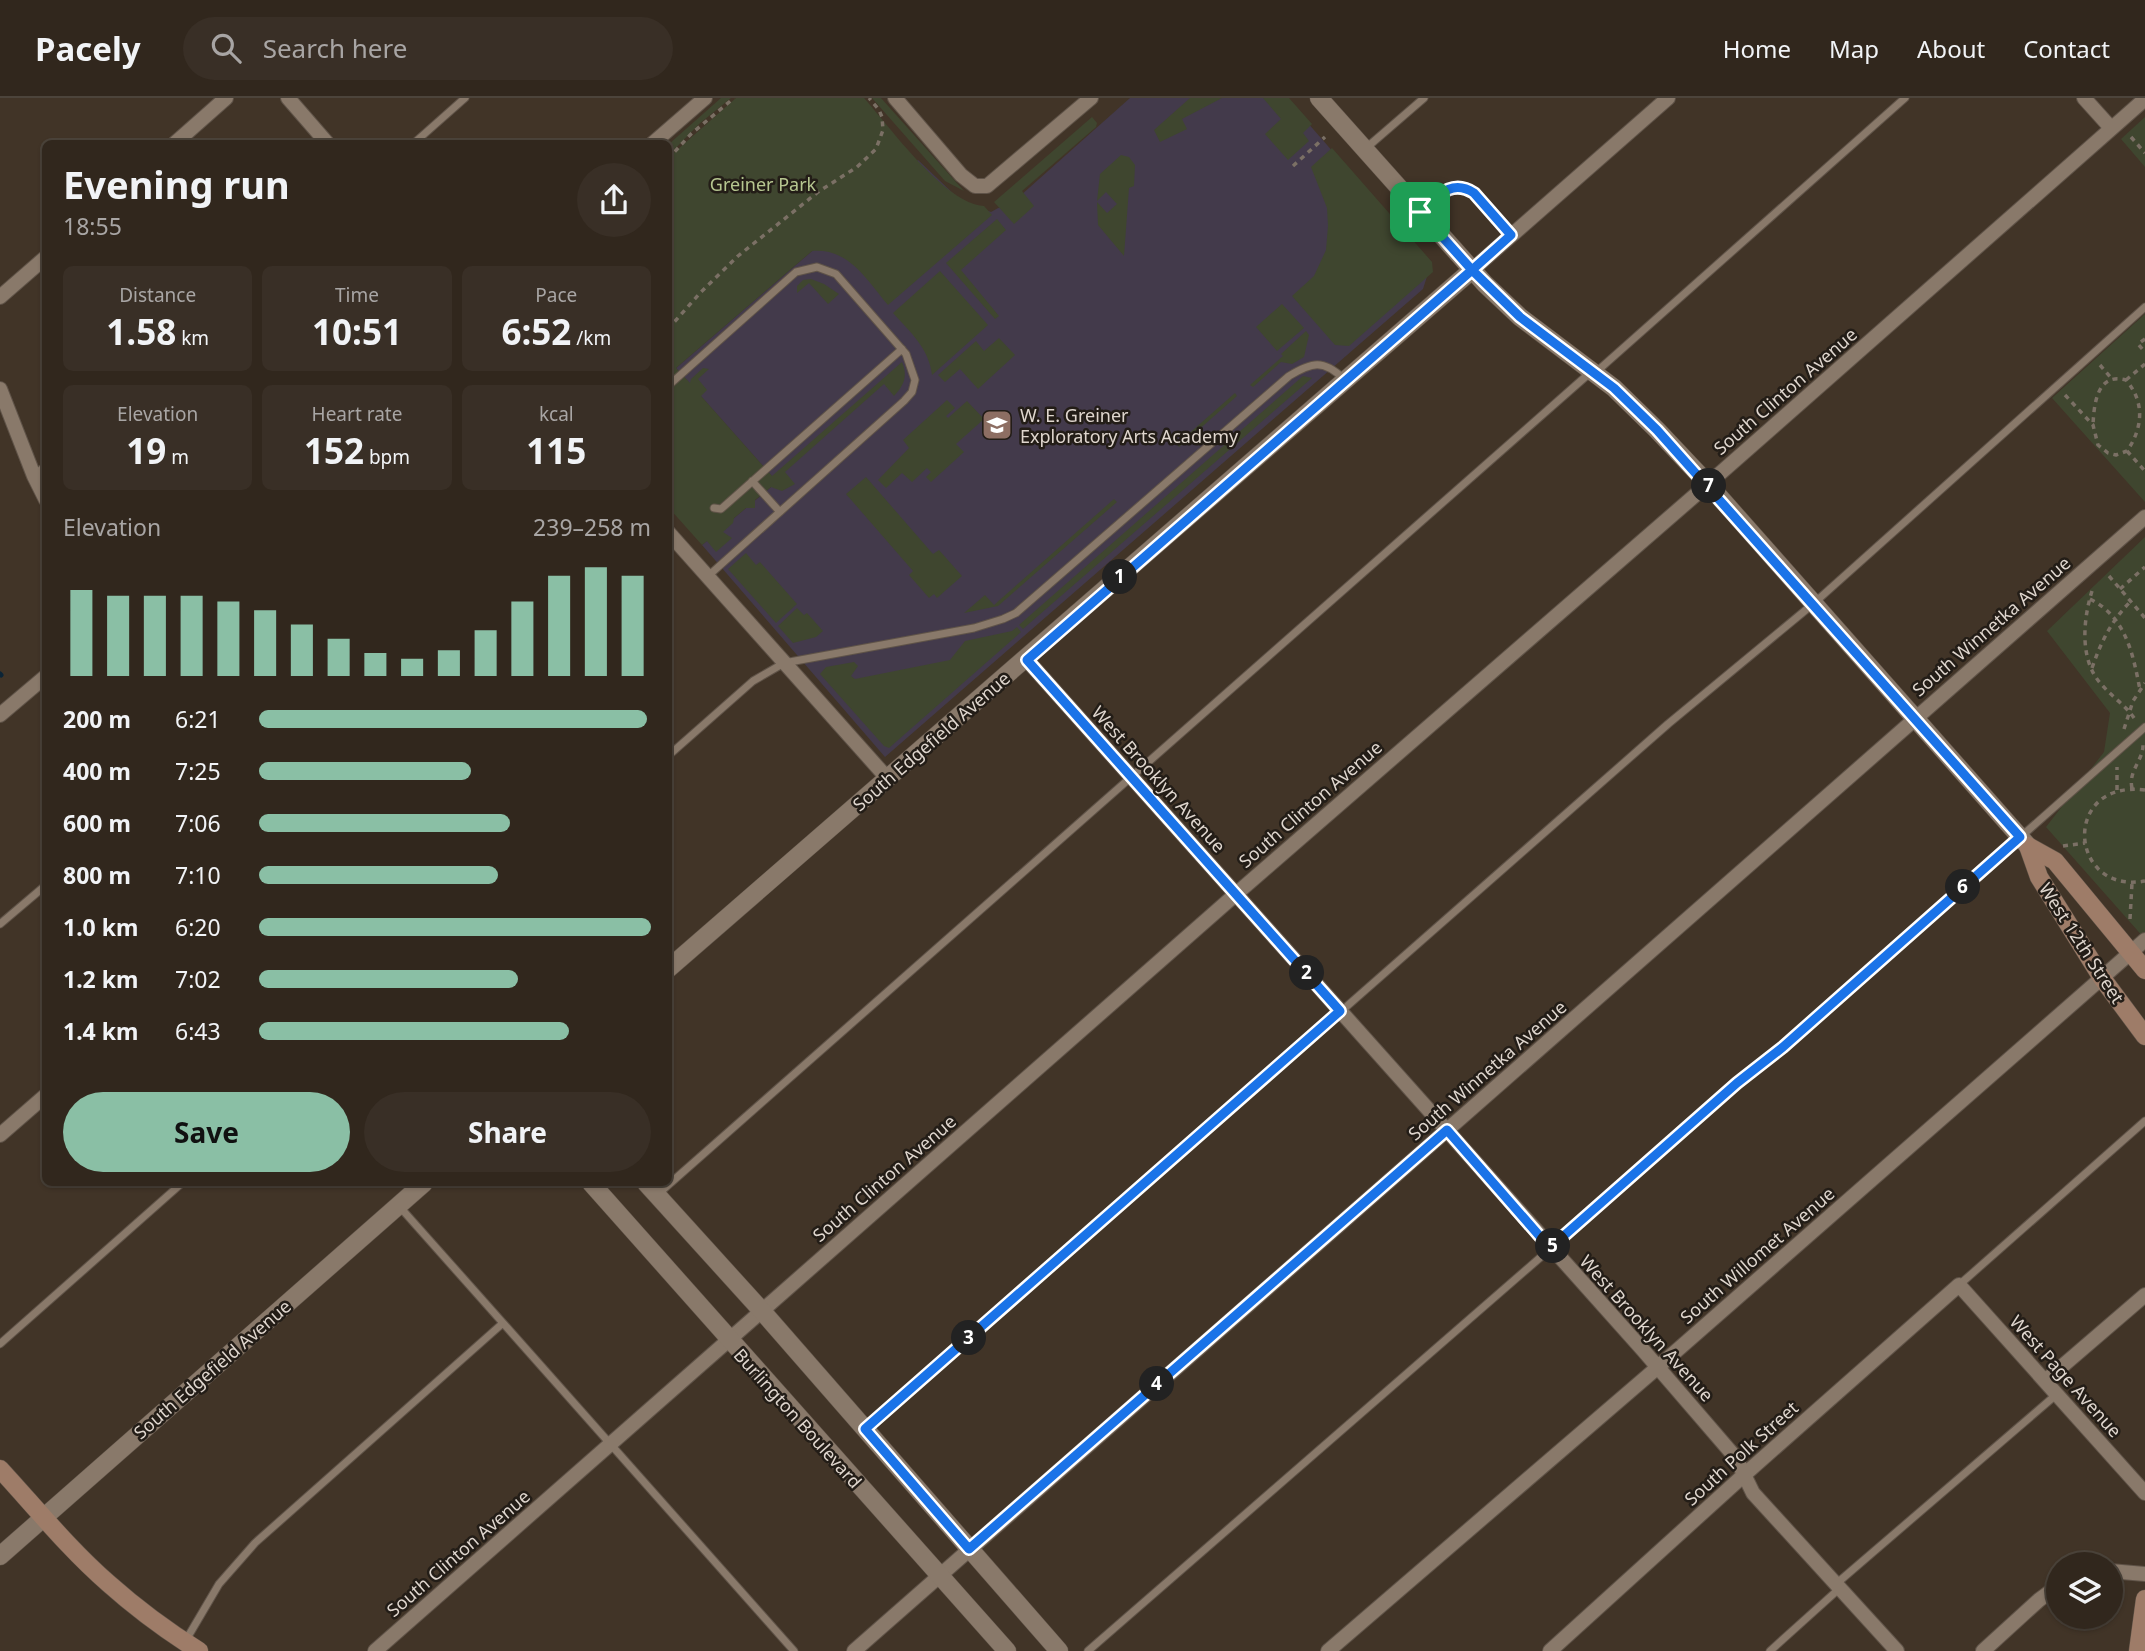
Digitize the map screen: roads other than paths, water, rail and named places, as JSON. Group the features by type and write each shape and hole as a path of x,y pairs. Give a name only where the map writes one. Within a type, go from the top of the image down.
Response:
{"main road":[{"name":"West 12th Street","path":"2024,841 2055,861 2145,970"},
{"name":"West 12th Street","path":"2024,841 2039,877 2102,978 2145,1036"},
{"path":"0,1469 106,1582 155,1622 192,1647"},
{"path":"2138,1651 2145,1599"}],"street":[{"path":"179,140 226,98"},
{"path":"288,98 325,140"},
{"path":"657,140 705,98"},
{"path":"895,98 961,175 975,186 987,186 1090,98"},
{"name":"West 12th Street","path":"1319,98 1472,270 1520,317 1614,388 1657,430 2024,841"},
{"name":"South Edgefield Avenue","path":"672,966 1027,660 1668,98"},
{"path":"2084,98 2111,128"},
{"name":"South Clinton Avenue","path":"375,1651 2145,99"},
{"path":"0,297 42,260"},
{"path":"0,389 42,492"},
{"name":"South Winnetka Avenue","path":"854,1651 2145,517"},
{"path":"672,542 888,779"},
{"name":"West Brooklyn Avenue","path":"1027,660 1658,1367 1736,1458 1753,1493 1897,1651"},
{"path":"0,715 42,679"},
{"name":"South Willomet Avenue","path":"1328,1651 1658,1367 2145,940"},
{"path":"0,1135 42,1099"},
{"name":"South Edgefield Avenue","path":"0,1556 421,1186"},
{"name":"Burlington Boulevard","path":"594,1186 1007,1651"},
{"path":"652,1189 1059,1651"},
{"name":"West Page Avenue","path":"1959,1285 2145,1493"},
{"name":"South Polk Street","path":"1557,1648 1744,1475 1959,1285"},
{"path":"2045,1381 2145,1295"},
{"path":"2123,1572 2145,1574"},
{"path":"1983,1651 2046,1595"}],"lane":[{"path":"418,140 465,98"},
{"path":"1364,150 1424,98"},
{"path":"672,1172 1117,791 1905,98"},
{"path":"1420,212 1444,191 1458,186 1466,188 1474,193 1511,235"},
{"path":"672,382 796,272 817,267 836,274 902,349 915,380 912,392 707,578"},
{"path":"865,1429 1668,724 1813,604 2145,307"},
{"path":"715,508 721,509 902,349"},
{"path":"672,752 753,681 784,663 974,628 1016,612 1289,376 1307,365 1319,365 1335,370 1345,380"},
{"path":"34,475 42,468"},
{"path":"752,481 780,512"},
{"path":"1088,1651 1737,1083 1783,1047 2024,841 2143,729"},
{"path":"0,924 42,887"},
{"path":"1959,1285 2145,1121"},
{"path":"0,1344 180,1186"},
{"path":"399,1205 794,1651"},
{"path":"192,1647 219,1584 255,1543 503,1324"},
{"path":"1770,1651 1838,1586 2057,1394"}],"place":[{"name":"W. E. Greiner Exploratory Arts Academy","path":"997,425"}],"park label":[{"name":"Greiner Park","path":"763,184"}]}
